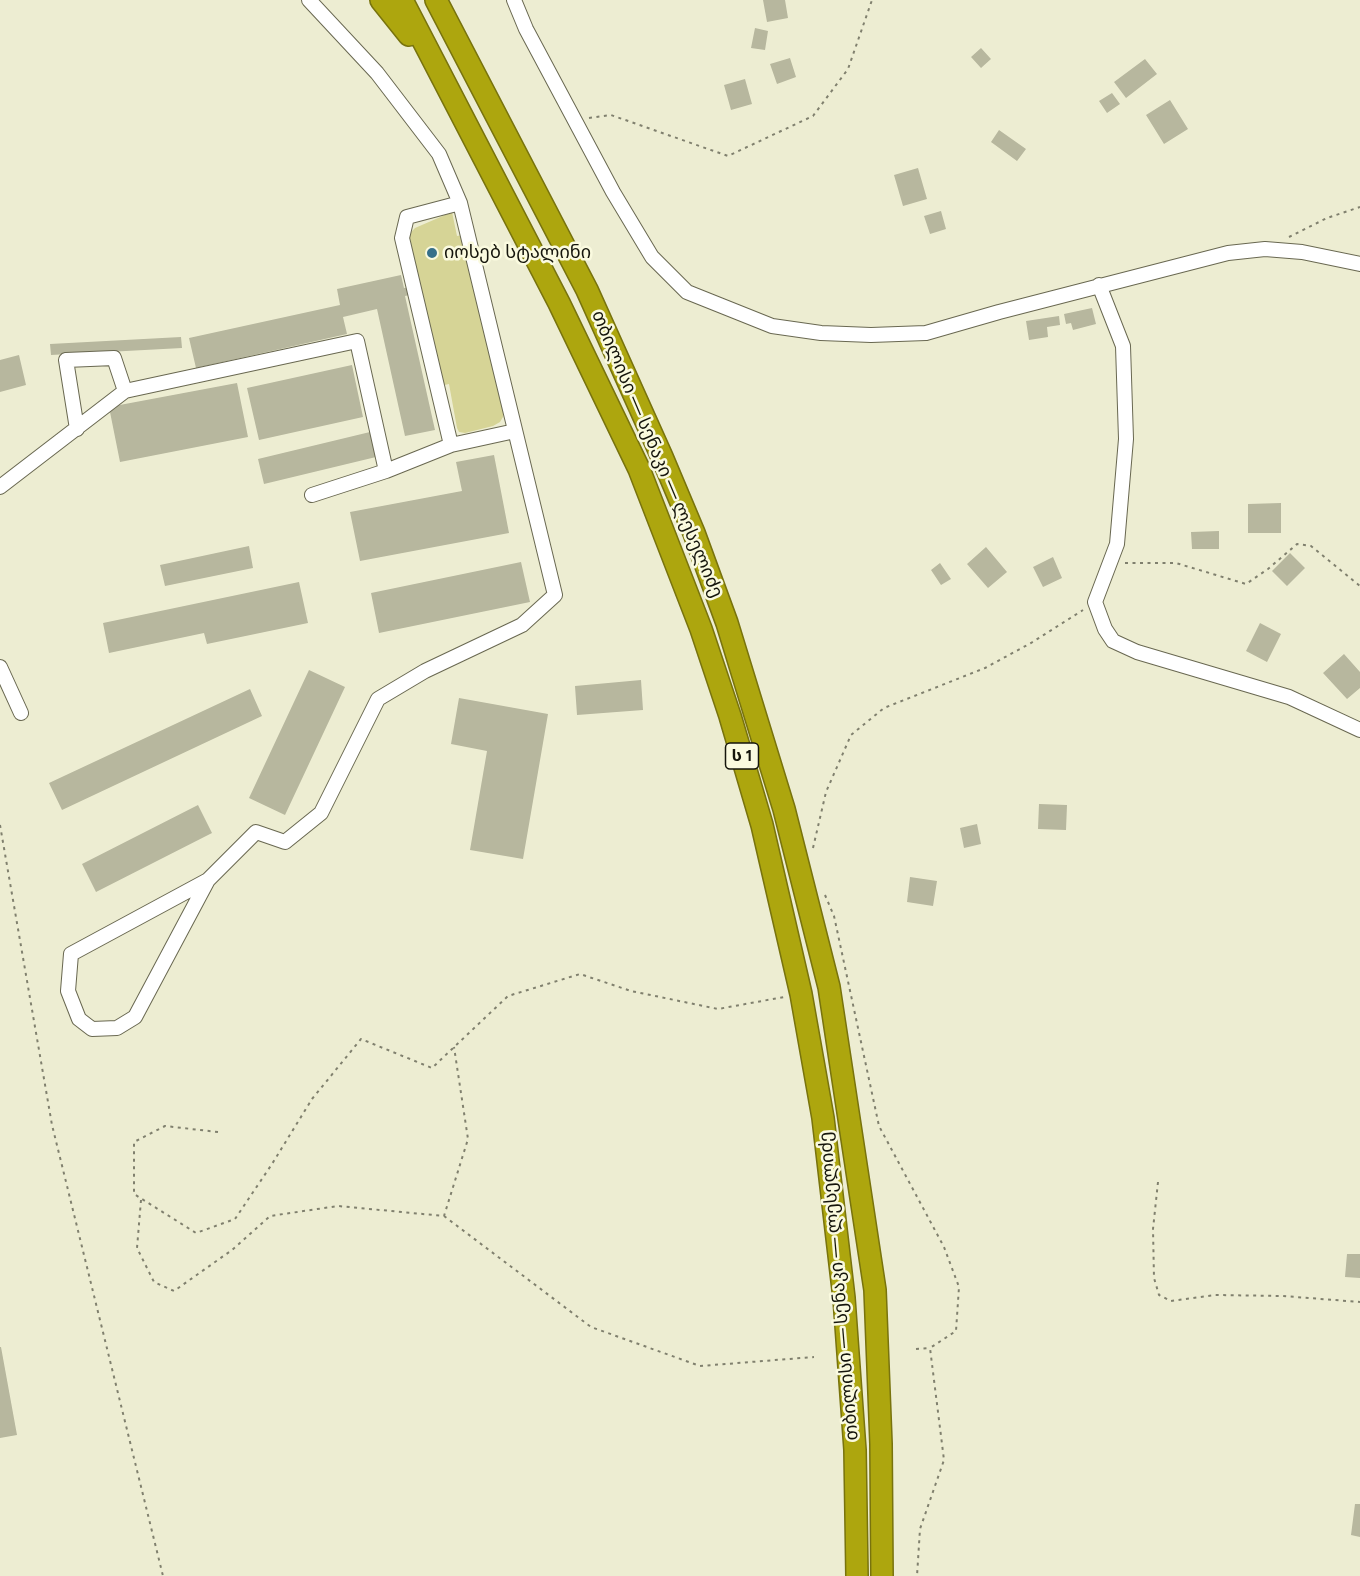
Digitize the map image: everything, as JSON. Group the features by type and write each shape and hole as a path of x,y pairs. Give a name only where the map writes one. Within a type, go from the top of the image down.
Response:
{"highway":[{"path":"381,0 438,71"},
{"name":"თბილისი — სენაკი — ლესელიძე","path":"402,0 560,303 643,480 701,629 730,716 762,825 801,994 823,1118 844,1298 855,1450 857,1576"},
{"name":"თბილისი — სენაკი — ლესელიძე","path":"436,0 587,290 671,478 694,532 727,623 784,809 829,987 875,1290 881,1443 882,1576"},
{"path":"450,0 466,56"}],"street":[{"path":"208,880 135,1017 117,1028 92,1029 79,1019 68,991 70,954 208,880 256,832 285,842 321,813 378,699 425,671 522,625 555,595 460,203 439,154 377,73 309,0"},
{"path":"514,0 526,29 613,192 652,257 687,292 772,326 821,333 871,335 926,333 1099,285 1228,253 1265,249 1302,252 1360,264"},
{"path":"451,445 402,238 407,217 460,203"},
{"path":"1099,285 1123,346 1126,439 1117,544 1095,602 1104,629 1113,641 1137,652 1289,697 1360,730"},
{"path":"0,487 125,391 357,341 386,471"},
{"path":"77,429 66,360 114,358 125,391"},
{"path":"312,495 386,471 451,445 515,431"},
{"path":"0,667 21,713"}],"path":[{"path":"574,119 611,115 729,156 813,116 848,69 872,0"},
{"path":"1265,249 1327,218 1360,207"},
{"path":"1110,563 1176,562 1245,584 1268,569 1297,544 1311,546 1360,586"},
{"path":"813,848 826,792 851,735 884,708 985,668 1032,643 1095,602"},
{"path":"0,825 52,1125 163,1576"},
{"path":"822,887 834,916 879,1126 944,1247 959,1287 956,1331 930,1348 916,1349"},
{"path":"218,1132 165,1126 134,1142 134,1194 196,1233 235,1219 312,1099 361,1039 432,1068 508,996 580,974 631,991 718,1009 801,994"},
{"path":"444,1216 468,1139 454,1047"},
{"path":"1158,1182 1153,1229 1154,1278 1159,1295 1171,1301 1215,1295 1283,1296 1360,1302"},
{"path":"142,1199 138,1248 154,1282 174,1291 232,1250 270,1216 338,1206 444,1216 591,1327 700,1366 814,1357"},
{"path":"917,1576 920,1529 944,1460 930,1348"}],"shaded area":[{"path":"452,212 457,236 463,235 504,409 500,422 465,433 459,432 457,428 449,384 440,386 409,234 415,228"}],"building":[{"path":"763,0 785,0 788,18 767,22"},
{"path":"755,28 768,31 765,50 751,48"},
{"path":"981,48 991,59 981,68 971,57"},
{"path":"790,58 796,77 777,84 770,64"},
{"path":"1145,59 1157,74 1126,98 1114,82"},
{"path":"745,79 752,104 731,110 724,85"},
{"path":"1112,93 1120,104 1107,113 1099,101"},
{"path":"1170,100 1188,129 1164,144 1146,115"},
{"path":"999,130 1026,149 1017,161 991,142"},
{"path":"918,168 927,199 903,206 894,175"},
{"path":"941,211 946,229 930,234 924,216"},
{"path":"401,275 404,288 412,287 414,294 405,296 435,430 405,436 377,309 343,317 347,334 196,368 189,338 340,305 337,289"},
{"path":"1092,308 1096,324 1073,330 1071,323 1066,324 1064,314"},
{"path":"1059,316 1060,325 1047,327 1048,337 1029,340 1026,321"},
{"path":"181,337 182,348 51,355 50,344"},
{"path":"19,355 26,385 0,392 0,360"},
{"path":"352,365 363,417 259,440 247,388"},
{"path":"237,383 248,437 120,462 109,407"},
{"path":"370,432 376,457 264,484 258,459"},
{"path":"494,455 509,533 360,561 350,512 462,491 456,462"},
{"path":"1281,503 1281,533 1248,533 1248,504"},
{"path":"1219,531 1219,549 1192,549 1191,532"},
{"path":"249,546 253,568 165,586 160,565"},
{"path":"986,547 1007,572 988,588 967,564"},
{"path":"1290,553 1305,568 1287,586 1272,571"},
{"path":"1053,557 1062,578 1043,587 1033,567"},
{"path":"521,562 530,602 379,633 371,593"},
{"path":"940,563 951,579 941,585 931,570"},
{"path":"299,582 308,623 207,644 204,633 109,653 103,623"},
{"path":"1260,623 1281,634 1267,662 1246,651"},
{"path":"1344,654 1360,672 1360,688 1347,699 1323,673"},
{"path":"309,670 345,687 285,815 249,798"},
{"path":"641,680 643,710 577,715 575,686"},
{"path":"250,689 262,716 62,810 49,783"},
{"path":"459,698 548,714 523,859 470,850 487,751 451,744"},
{"path":"1039,804 1067,805 1066,830 1038,829"},
{"path":"198,805 212,833 96,892 82,864"},
{"path":"977,824 981,844 964,848 960,828"},
{"path":"910,877 937,881 933,906 907,902"},
{"path":"1347,1254 1360,1254 1360,1278 1345,1277"},
{"path":"0,1347 17,1435 0,1438"},
{"path":"1355,1504 1360,1504 1360,1537 1351,1535"}],"place":[{"name":"იოსებ სტალინი","path":"432,253"}]}
